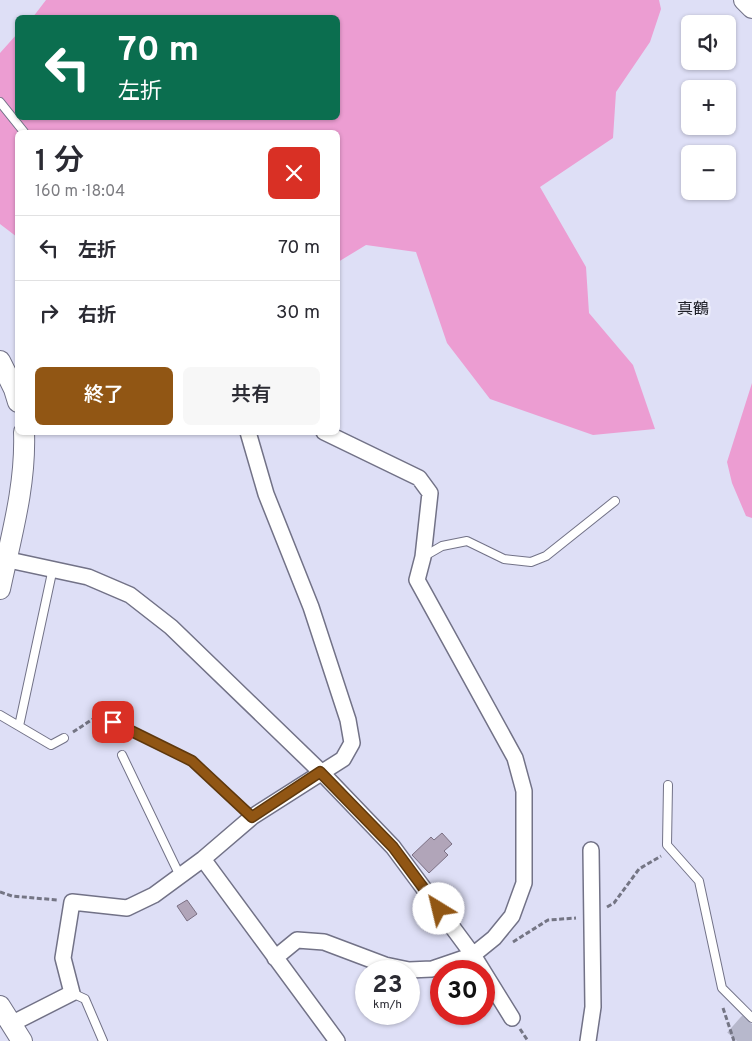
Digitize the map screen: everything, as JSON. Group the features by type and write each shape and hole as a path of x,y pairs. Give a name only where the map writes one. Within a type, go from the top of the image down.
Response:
{"main road":[{"path":"744,0 752,8"},
{"path":"0,361 15,392"},
{"path":"0,589 3,559 23,483 25,462 24,435"},
{"path":"0,1006 8,1026 22,1041"}],"street":[{"path":"8,1026 72,993 63,958 72,902 127,908 154,896 203,859 252,817 343,759 352,742 348,720 311,607 266,494 249,435"},
{"path":"275,958 297,940 324,942 385,965 410,970 432,969 473,955 494,938 512,916 524,883 524,790 515,758 417,580 423,558 430,493 419,478 330,435"},
{"path":"3,559 53,568 88,577 130,595 171,627 320,772 393,847 473,955 512,1018"},
{"path":"588,1041 593,1007 591,850"},
{"path":"203,859 337,1041"}],"lane":[{"path":"0,102 22,130"},
{"path":"423,558 442,546 467,541 504,559 531,562 546,556 615,501"},
{"path":"19,726 53,568"},
{"path":"0,715 51,745 64,738"},
{"path":"113,722 192,761 252,817"},
{"path":"122,755 180,876"},
{"path":"668,785 667,845 699,881 722,988 752,1018"},
{"path":"72,993 85,1000 103,1041"}],"path":[{"path":"64,738 96,717 113,722"},
{"path":"511,944 548,920 592,917 614,903 639,869"},
{"path":"0,892 12,896 72,902"},
{"path":"722,988 722,1004 734,1041"}],"shaded area":[{"path":"46,0 659,0 661,9 650,42 616,92 613,138 540,187 586,267 589,313 633,365 655,429 593,435 490,399 447,343 416,252 366,245 340,261 340,130 15,130 15,235 0,224 0,53 15,36 15,120 340,120 340,15 35,15"},
{"path":"752,383 752,518 746,516 732,483 727,462"}],"building":[{"path":"442,833 452,844 444,851 448,855 429,873 412,855 431,837 434,840"},
{"path":"187,900 197,914 187,921 177,906"}],"tunnel":[{"path":"737,1041 752,1024"}],"district":[{"name":"真鶴","path":"693,308"}],"route":[{"path":"113,722 192,761 252,817 320,772 393,847 439,909"}]}
